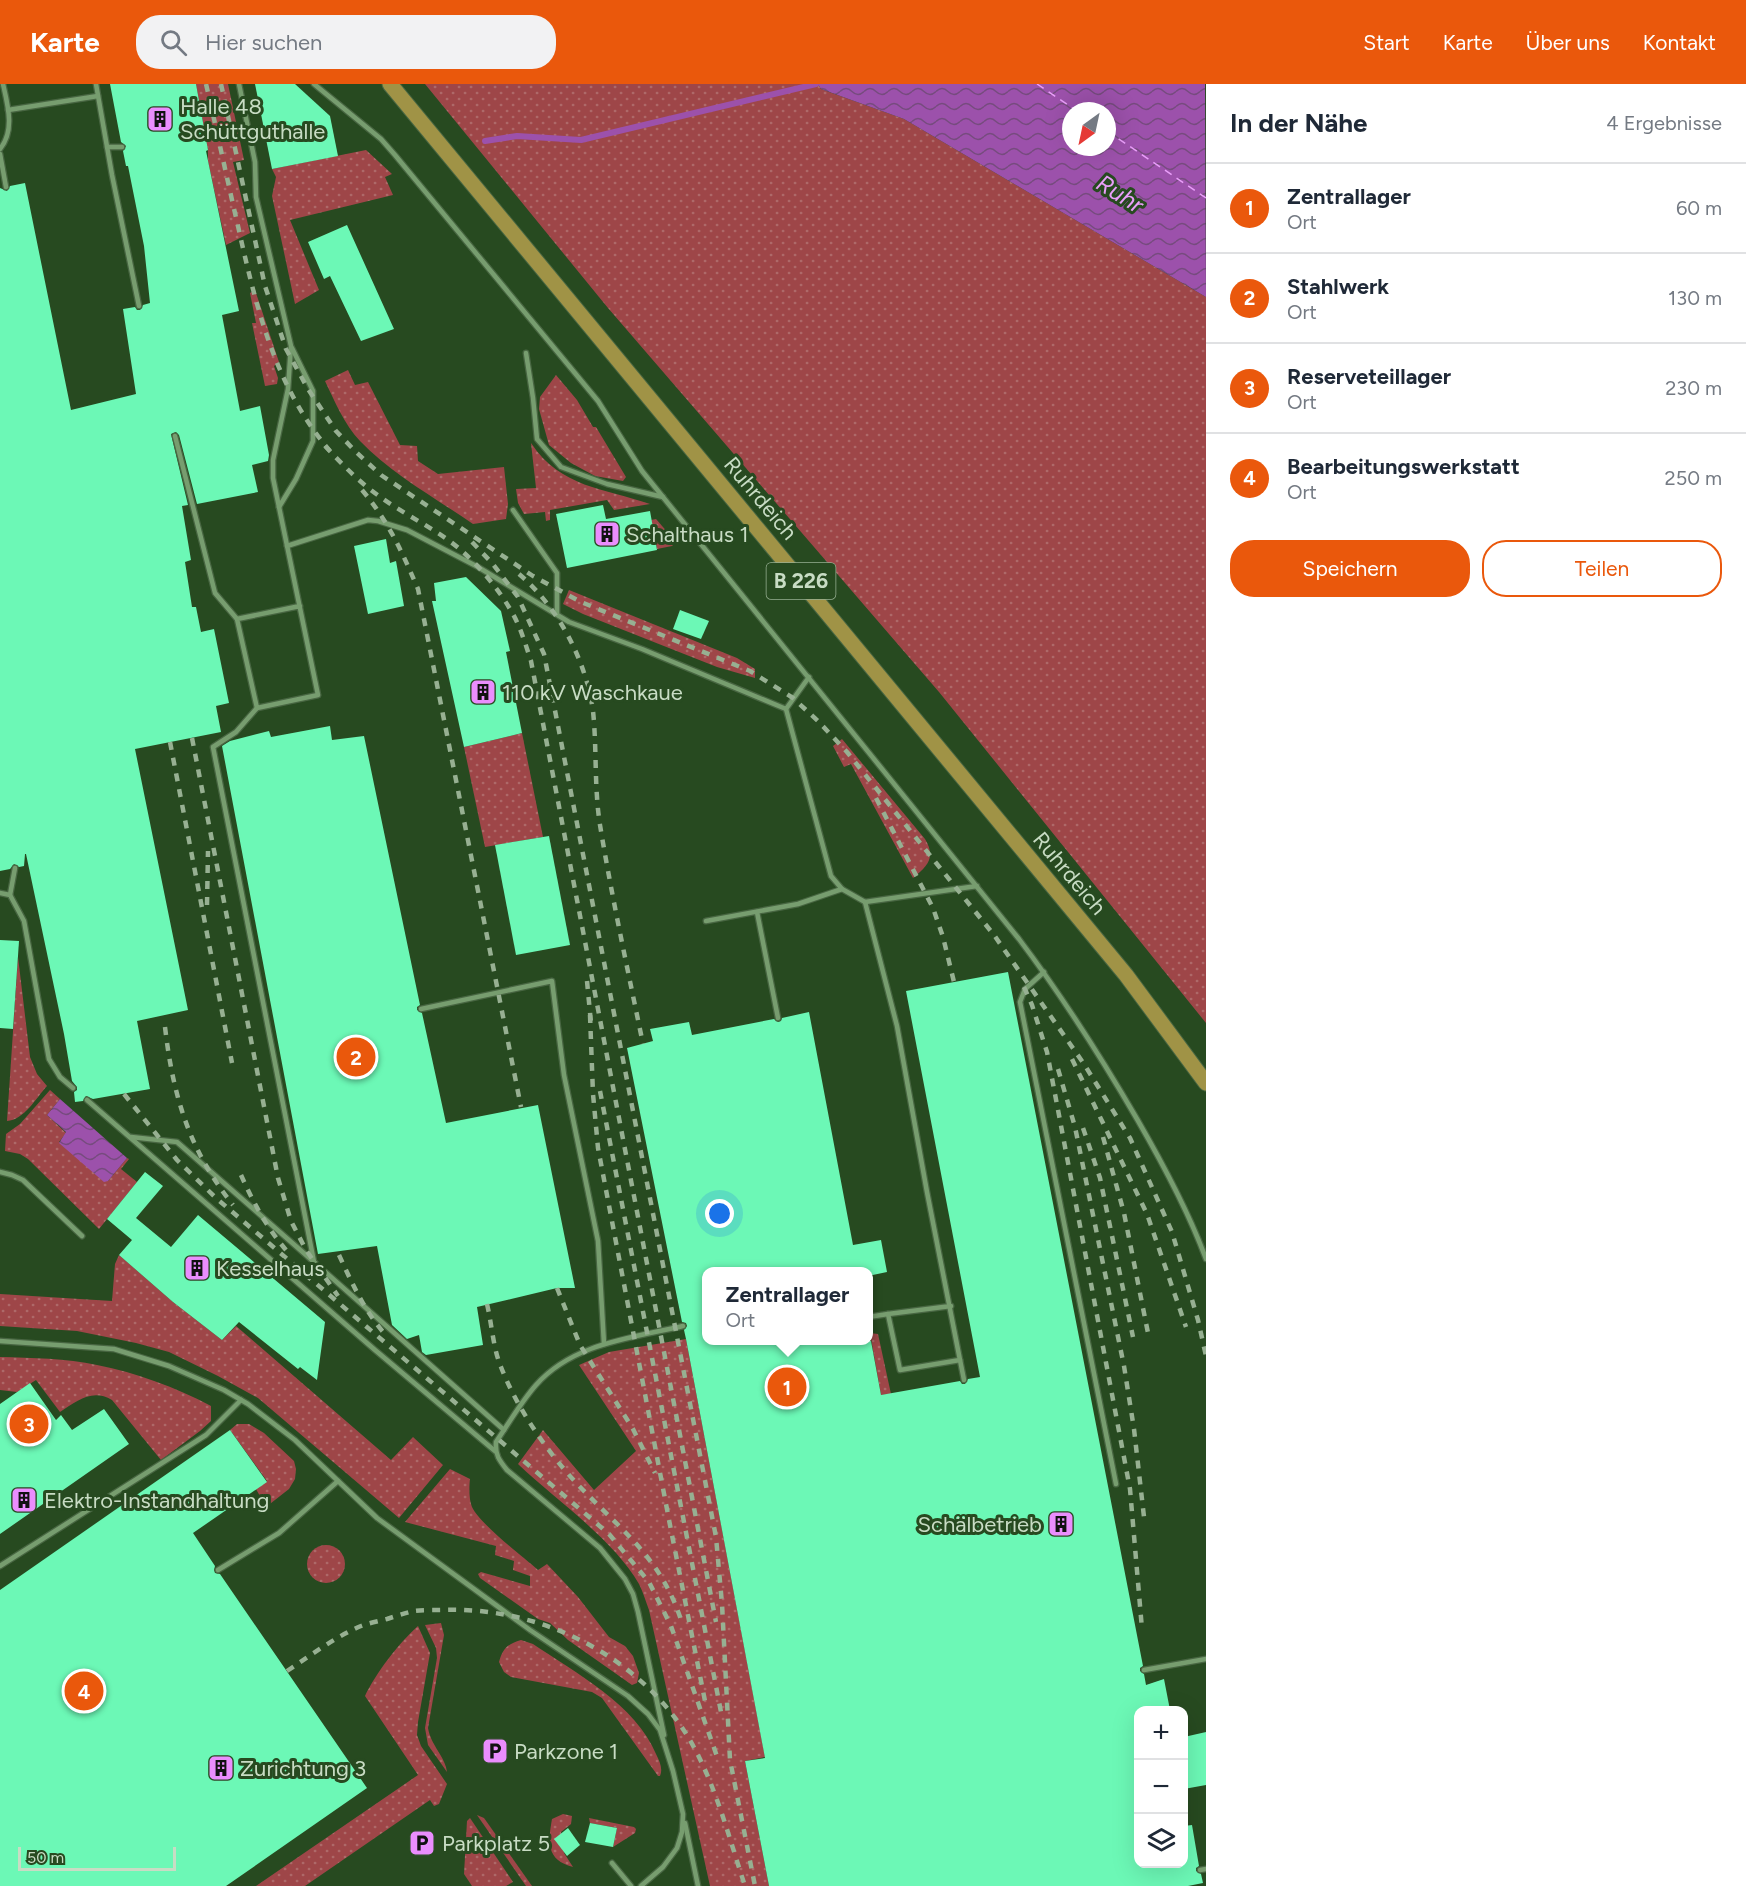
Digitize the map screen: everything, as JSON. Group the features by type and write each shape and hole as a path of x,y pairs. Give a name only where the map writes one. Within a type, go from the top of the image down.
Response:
{"main road":[{"name":"Ruhrdeich","path":"390,84 1126,975 1206,1083"}],"lane":[{"path":"0,149 7,140 8,110 3,84"},
{"path":"96,84 138,306"},
{"path":"239,84 255,162 256,197 291,346 313,391 313,441 296,478 279,507"},
{"path":"314,84 381,139 598,401 630,454 663,497 1044,972 1103,1061 1150,1141 1173,1183 1206,1259"},
{"path":"8,110 98,96"},
{"path":"107,147 122,147"},
{"path":"0,154 6,187"},
{"path":"291,346 288,389 273,460 273,478 318,695 257,708 236,732 213,747 314,1262"},
{"path":"526,353 537,439 561,467 607,484 663,497"},
{"path":"175,436 215,593 237,620 257,708"},
{"path":"513,510 557,573 556,613"},
{"path":"287,546 368,520 407,530 478,567 569,622 642,649 786,709"},
{"path":"237,620 300,606"},
{"path":"786,709 809,677"},
{"path":"786,709 831,876 842,889 865,902 977,886"},
{"path":"15,868 10,895 24,921 49,1059 60,1077 73,1088"},
{"path":"706,921 798,904 842,889"},
{"path":"0,893 10,895"},
{"path":"865,902 897,1026 964,1380"},
{"path":"757,912 778,1018"},
{"path":"1044,972 1025,989 1020,1002 1116,1484"},
{"path":"421,1009 552,981 564,1075 598,1241 604,1344"},
{"path":"87,1100 495,1451"},
{"path":"129,1137 177,1142 504,1430"},
{"path":"0,1172 22,1180 82,1236"},
{"path":"873,1316 951,1306"},
{"path":"888,1314 900,1370 960,1360"},
{"path":"683,1326 604,1344 584,1351 548,1373 535,1386 504,1430 496,1442 495,1451 497,1459 507,1470 600,1548 625,1579 633,1594 698,1886"},
{"path":"0,1341 114,1349 187,1373 241,1400 295,1440 377,1518 452,1575 628,1696 648,1714 660,1730 667,1749"},
{"path":"0,1566 206,1436 241,1400"},
{"path":"218,1570 279,1533 338,1481"},
{"path":"1144,1670 1206,1659"},
{"path":"641,1886 663,1867 677,1848 682,1832 683,1814"},
{"path":"612,1863 631,1886"}],"shaded area":[{"path":"196,84 228,84 244,160 233,162 250,233 226,245 208,161"},
{"path":"425,84 818,84 821,89 904,119 1206,297 1206,1023 939,692 608,308"},
{"path":"366,150 392,174 385,177 393,195 290,220 319,290 295,304 272,196 276,177 272,169"},
{"path":"255,290 279,362 274,366 278,378 277,384 265,386 252,323 256,323 250,293"},
{"path":"348,370 355,385 368,382 400,445 417,446 418,461 438,474 504,467 508,504 506,519 473,524 399,475 372,453 349,427 325,381"},
{"path":"556,375 577,400 593,427 596,427 626,477 623,481 595,476 571,463 549,445 539,409 540,397"},
{"path":"531,443 543,458 570,478 600,490 650,504 614,510 607,500 550,510 550,520 546,521 545,512 524,514 518,503 516,489 536,488"},
{"path":"656,519 676,542 672,546 657,549 651,520"},
{"path":"569,590 737,658 755,669 755,678 717,667 583,614 563,604"},
{"path":"522,733 543,837 485,847 464,747"},
{"path":"842,739 925,839 930,851 929,861 913,878 851,764 844,767 833,746"},
{"path":"18,957 30,1057 37,1074 47,1086 24,1113 7,1121"},
{"path":"50,1090 60,1099 47,1115 66,1133 59,1142 108,1181 127,1158 129,1159 121,1169 137,1182 99,1229 28,1159 20,1154 5,1151 6,1134 20,1124"},
{"path":"119,1255 173,1302 222,1340 236,1326 391,1460 413,1437 443,1465 399,1518 258,1398 169,1352 77,1331 0,1326 0,1294 112,1301 115,1264"},
{"path":"873,1333 878,1334 891,1394 881,1395 872,1345"},
{"path":"686,1339 765,1757 745,1761 769,1886 710,1886 649,1610 640,1587 628,1567 614,1551 518,1464 543,1430 594,1490 636,1451 579,1365 609,1352"},
{"path":"0,1357 73,1361 141,1376 211,1406 211,1421 161,1460 112,1400 98,1395 85,1397 60,1412 36,1380 17,1392 0,1390"},
{"path":"237,1424 249,1424 264,1433 294,1461 295,1479 289,1489 266,1507 256,1489 267,1481 230,1430"},
{"path":"450,1469 470,1479 471,1504 483,1522 538,1570 547,1564 578,1597 609,1637 625,1646 633,1656 639,1673 637,1683 632,1685 568,1640 550,1623 538,1619 480,1578 478,1574 481,1572 530,1586 530,1576 513,1570 514,1561 495,1555 496,1546 405,1522"},
{"path":"326,1545 339,1551 345,1564 339,1577 326,1583 313,1577 307,1564 313,1551"},
{"path":"441,1623 444,1635 428,1728 447,1772 428,1745 425,1728 437,1658 436,1648 425,1625"},
{"path":"418,1626 430,1653 417,1735 421,1746 447,1784 439,1804 434,1806 430,1800 305,1886 256,1886 418,1775 365,1696 388,1659"},
{"path":"521,1640 533,1644 620,1705 647,1736 660,1763 660,1776 602,1698 592,1692 511,1677 504,1672 499,1662 502,1653 509,1645"},
{"path":"563,1814 572,1816 571,1824 561,1832 564,1853 573,1867 558,1860 551,1849 552,1819"},
{"path":"477,1815 484,1818 532,1886 526,1886"},
{"path":"470,1818 513,1882 506,1886 472,1886 464,1874 467,1821"},
{"path":"589,1818 634,1827 635,1833 613,1847 617,1828 590,1823"}],"water":[{"name":"Ruhr","path":"818,84 1205,84 1206,297 904,119 821,89"},
{"path":"60,1099 127,1158 108,1181 104,1182 59,1143 66,1132 47,1115"}],"building":[{"path":"110,84 196,84 208,150 206,151 239,311 222,315 240,411 260,406 269,455 268,461 252,465 258,492 197,504 179,435 176,432 171,434 188,505 182,506 191,560 185,562 192,607 196,607 201,632 214,629 229,703 216,706 221,732 135,749 188,1010 137,1021 150,1089 93,1099 86,1096 83,1101 75,1102 74,1092 77,1087 72,1081 26,854 24,866 19,867 14,864 10,869 0,871 0,188 7,191 10,186 25,183 71,410 136,394 123,309 135,307 140,310 143,305 150,303 144,246 123,151 126,146 121,142"},
{"path":"255,84 295,84 330,116 338,156 272,169"},
{"path":"347,225 394,329 361,341 330,276 324,279 308,242"},
{"name":"Schalthaus 1","path":"603,505 606,519 650,511 657,550 567,568 556,514"},
{"path":"386,539 390,563 396,561 404,606 368,614 354,546"},
{"name":"110 kV Waschkaue","path":"466,577 501,611 510,651 506,652 522,733 464,747 432,601 436,601 434,583"},
{"path":"680,610 709,621 701,639 673,629"},
{"path":"330,726 332,740 364,736 420,1005 417,1010 422,1013 446,1123 538,1105 575,1288 557,1288 477,1307 483,1345 426,1355 422,1352 419,1335 407,1339 392,1325 377,1246 318,1254 222,746 230,741 269,731 271,737"},
{"path":"549,836 570,945 516,955 495,845"},
{"path":"0,940 19,941 13,1029 0,1028"},
{"path":"1008,972 1143,1666 1140,1671 1144,1674 1146,1685 1164,1679 1169,1706 1134,1706 1134,1868 1188,1868 1188,1826 1192,1825 1199,1866 1196,1871 1201,1874 1203,1883 1188,1886 769,1886 745,1761 765,1758 684,1330 687,1326 682,1322 627,1048 653,1041 650,1029 689,1022 692,1035 774,1019 778,1022 782,1018 809,1012 853,1245 881,1240 887,1272 873,1275 873,1267 702,1267 702,1345 872,1345 881,1395 960,1381 965,1384 968,1379 980,1377 906,991"},
{"name":"Kesselhaus","path":"145,1172 163,1186 136,1218 171,1247 198,1215 325,1322 317,1380 300,1367 298,1369 239,1322 222,1340 173,1302 119,1255 132,1240 107,1219"},
{"name":"Elektro-Instandhaltung","path":"30,1383 56,1420 61,1415 72,1430 104,1409 129,1444 0,1534 0,1404"},
{"path":"230,1430 267,1482 193,1533 215,1566 215,1573 220,1574 367,1788 226,1886 0,1886 0,1590"},
{"path":"1206,1732 1206,1785 1188,1788 1188,1760 1188,1736"},
{"path":"590,1823 617,1828 613,1847 585,1842"},
{"path":"568,1828 580,1845 567,1856 554,1839"}],"waterway":[{"path":"485,141 517,136 581,140 816,84"}],"ferry route":[{"path":"1037,84 1064,102"},
{"path":"1116,137 1206,198"}],"railway":[{"path":"206,84 252,286 270,345 295,400 330,451"},
{"path":"221,84 265,286 286,349 308,389 336,431 381,475 533,576 581,602 750,671 793,698 818,721 847,752 994,935 1084,1064 1130,1138 1172,1232 1198,1320 1206,1356"},
{"path":"325,446 372,491 444,537 469,558 506,602 517,621 527,648 716,1622"},
{"path":"362,490 387,526 418,589 521,1107"},
{"path":"472,542 492,563 518,597 544,654 716,1537 730,1760 755,1886"},
{"path":"519,574 533,587 558,618 584,673 593,711 600,825 643,1044"},
{"path":"192,738 278,1178 291,1221 306,1250 338,1296"},
{"path":"170,742 232,1063"},
{"path":"876,798 933,908 954,982"},
{"path":"207,905 208,851"},
{"path":"587,981 591,1023"},
{"path":"1024,987 1047,1052 1130,1489 1142,1629"},
{"path":"590,1015 598,1148 706,1706"},
{"path":"165,1027 178,1099 194,1143 205,1164 233,1205"},
{"path":"1072,1059 1147,1214 1186,1327"},
{"path":"1058,1069 1075,1127 1124,1366 1144,1517"},
{"path":"600,1091 721,1712"},
{"path":"124,1094 177,1160 216,1198 609,1534 649,1582 671,1626 719,1762"},
{"path":"1083,1128 1100,1178 1133,1337"},
{"path":"1103,1137 1124,1213 1148,1333"},
{"path":"241,1175 261,1214 286,1250"},
{"path":"339,1255 364,1306 384,1333"},
{"path":"557,1288 580,1345 633,1429 655,1473"},
{"path":"487,1304 498,1360 526,1417 560,1465 629,1536 654,1566 665,1583 682,1623"},
{"path":"287,1671 351,1630 414,1611 476,1611 510,1616 543,1625 575,1638 606,1654 634,1675 659,1699 681,1726 711,1783 745,1886"}],"place":[{"name":"Halle 48 Schüttguthalle","path":"160,119"},
{"name":"Schalthaus 1","path":"607,534"},
{"name":"110 kV Waschkaue","path":"483,692"},
{"name":"Stahlwerk","path":"356,1057"},
{"name":"Kesselhaus","path":"197,1268"},
{"name":"Zentrallager","path":"787,1387"},
{"name":"Reserveteillager","path":"29,1424"},
{"name":"Elektro-Instandhaltung","path":"24,1500"},
{"name":"Schälbetrieb","path":"1061,1524"},
{"name":"Bearbeitungswerkstatt","path":"84,1691"},
{"name":"Parkzone 1","path":"495,1751"},
{"name":"Zurichtung 3","path":"221,1768"},
{"name":"Parkplatz 5","path":"422,1843"}]}
